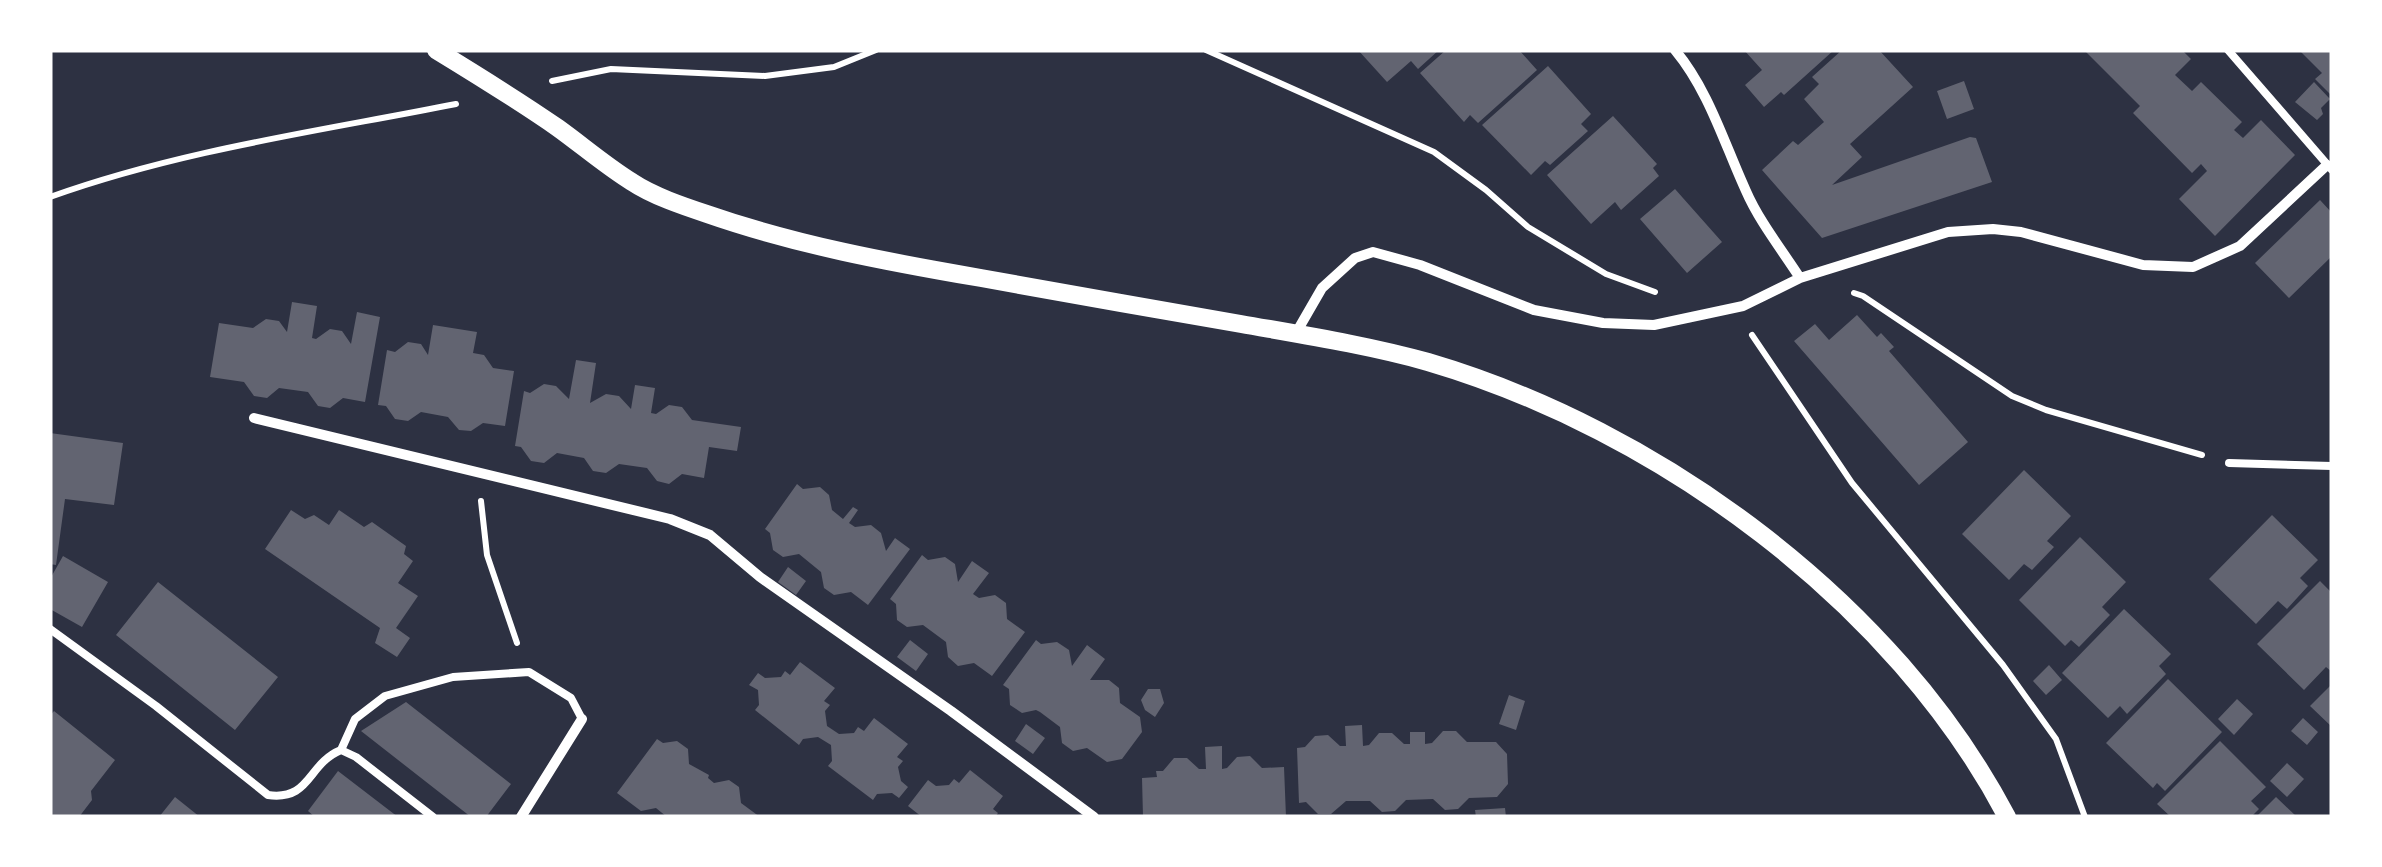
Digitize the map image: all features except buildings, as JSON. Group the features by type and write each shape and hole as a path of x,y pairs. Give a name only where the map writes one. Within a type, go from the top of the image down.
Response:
{"street":[{"path":"436,50 556,127 636,185 703,213 782,238 870,258 1296,334 1426,362 1502,387 1586,426 1677,475 1759,530 1830,589 1904,670 1957,736 2007,817"},
{"path":"1674,50 1688,66 1715,116 1748,195 1800,278"},
{"path":"1296,334 1322,288 1355,258 1373,252 1420,265 1534,310 1603,323 1654,325 1743,306 1800,278 1948,232 2021,232 2143,266 2193,267 2240,246 2330,168"},
{"path":"254,418 670,519 710,535 760,577 1094,817"},
{"path":"522,817 582,719"}],"lane":[{"path":"2228,50 2330,168"},
{"path":"2229,462 2332,466"},
{"path":"50,630 156,706 268,795 287,798 301,789 326,756 341,750 355,719 386,696 454,677 530,672 571,698 582,719"},
{"path":"341,750 433,817"}],"path":[{"path":"550,82 611,70 765,76 834,66 876,50"},
{"path":"1206,50 1434,152 1528,227 1606,274 1703,316 1749,330 1852,483 2003,665 2056,739 2086,817"},
{"path":"50,197 115,174 232,147 462,103"},
{"path":"1800,278 1863,296 2012,396 2046,410 2229,462"},
{"path":"487,476 481,500 487,555 504,614 530,672"}]}
